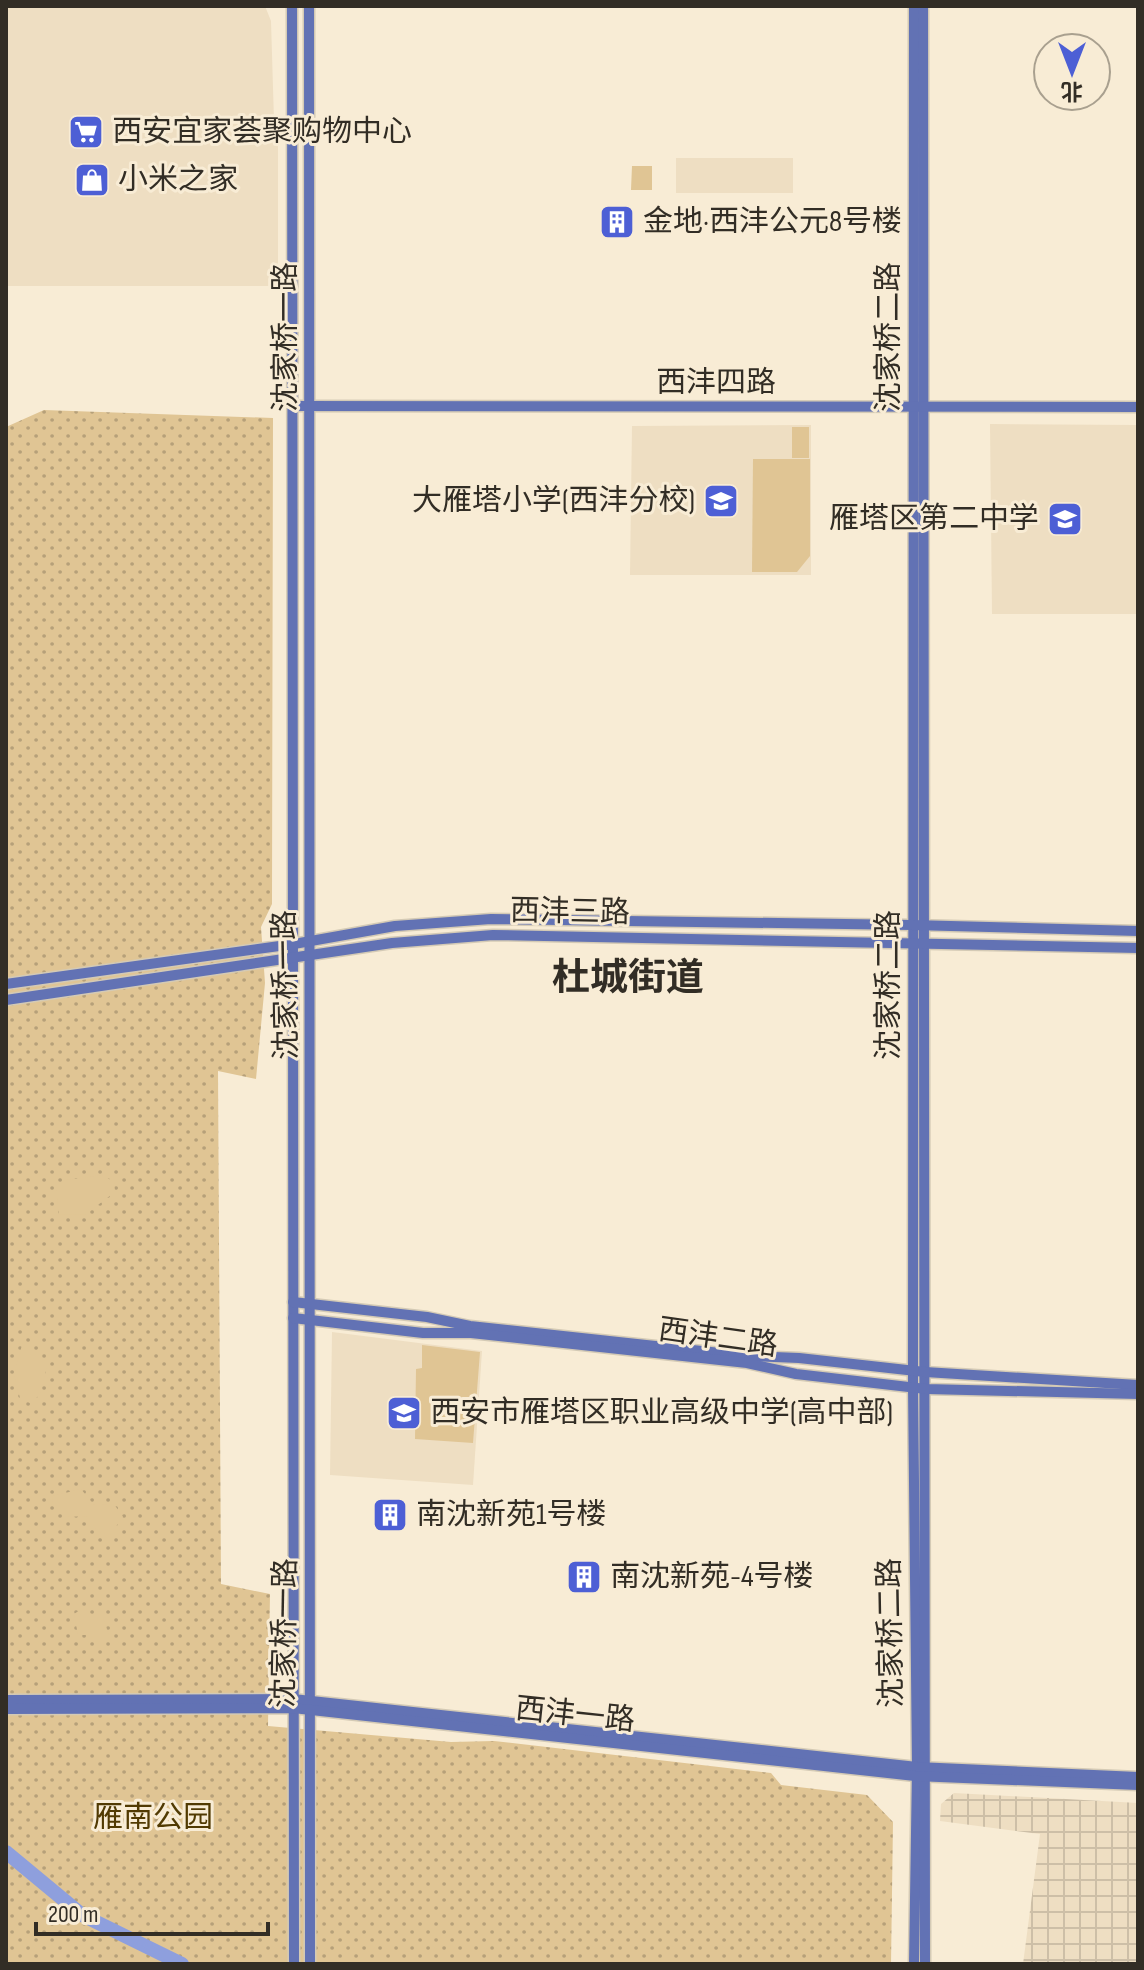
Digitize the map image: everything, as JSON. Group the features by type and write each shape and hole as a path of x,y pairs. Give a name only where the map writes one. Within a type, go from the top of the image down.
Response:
{"street":[{"name":"沈家桥一路","path":"292,6 294,1964"},
{"name":"沈家桥一路","path":"309,6 310,1964"},
{"name":"沈家桥二路","path":"914,6 918,925 912,942 920,1371 926,1389 921,1771 914,1964"},
{"name":"沈家桥二路","path":"918,408 923,6"},
{"name":"西沣四路","path":"293,406 1138,407"},
{"name":"西沣三路","path":"6,984 309,942 395,926 491,919 1138,931"},
{"name":"沈家桥二路","path":"918,925 925,942 923,1143 920,1371 913,1387 925,1964"},
{"name":"西沣三路","path":"6,1000 392,943 493,935 1138,948"},
{"name":"西沣二路","path":"293,1302 427,1317 470,1326 732,1355 1138,1385"},
{"name":"西沣二路","path":"293,1318 423,1333 471,1333 747,1363 796,1374 926,1389 1138,1394"},
{"name":"西沣一路","path":"6,1700 293,1703 921,1771 1138,1785"},
{"name":"西沣一路","path":"6,1709 293,1703"},
{"name":"西沣一路","path":"921,1771 1138,1777"}],"shaded area":[{"path":"6,6 265,6 271,21 274,121 278,144 278,286 6,286"},
{"path":"676,158 793,158 793,193 676,193"},
{"name":"雁塔区第二中学","path":"990,424 1138,425 1138,614 992,614"},
{"name":"大雁塔小学(西沣分校)","path":"811,425 811,575 630,575 632,426"},
{"name":"西安市雁塔区职业高级中学(高中部)","path":"332,1332 482,1351 473,1485 330,1475"},
{"path":"954,1793 1138,1803 1138,1964 1023,1964 1040,1834 940,1821 941,1804"}],"green space":[{"path":"632,166 652,166 652,190 631,190"},
{"name":"雁南公园","path":"44,410 273,418 272,904 261,927 265,983 256,1079 218,1071 221,1584 270,1594 268,1726 451,1742 494,1741 771,1773 781,1785 867,1795 893,1822 891,1964 6,1964 6,427"},
{"path":"792,427 809,427 809,458 792,458"},
{"path":"753,459 810,459 810,556 797,572 752,572"},
{"path":"103,1175 114,1182 115,1192 86,1214 59,1215 56,1189 66,1180"},
{"path":"23,1341 47,1367 40,1395 30,1403 20,1398 14,1375"},
{"path":"422,1345 480,1352 473,1443 415,1439 416,1369 422,1368"},
{"path":"81,1489 94,1505 114,1504 123,1517 110,1535 98,1532 87,1516 66,1517 52,1505 53,1496"},
{"path":"83,1608 95,1618 103,1618 109,1635 98,1645 88,1635 78,1635 74,1614"}],"waterway":[{"path":"6,1852 82,1915 182,1964"}],"place":[{"name":"西安宜家荟聚购物中心","path":"86,132"},
{"name":"小米之家","path":"92,180"},
{"name":"金地·西沣公元8号楼","path":"617,222"},
{"name":"大雁塔小学(西沣分校)","path":"721,501"},
{"name":"雁塔区第二中学","path":"1065,519"},
{"name":"西安市雁塔区职业高级中学(高中部)","path":"404,1413"},
{"name":"南沈新苑1号楼","path":"390,1515"},
{"name":"南沈新苑-4号楼","path":"584,1577"}],"district":[{"name":"杜城街道","path":"628,978"}]}
